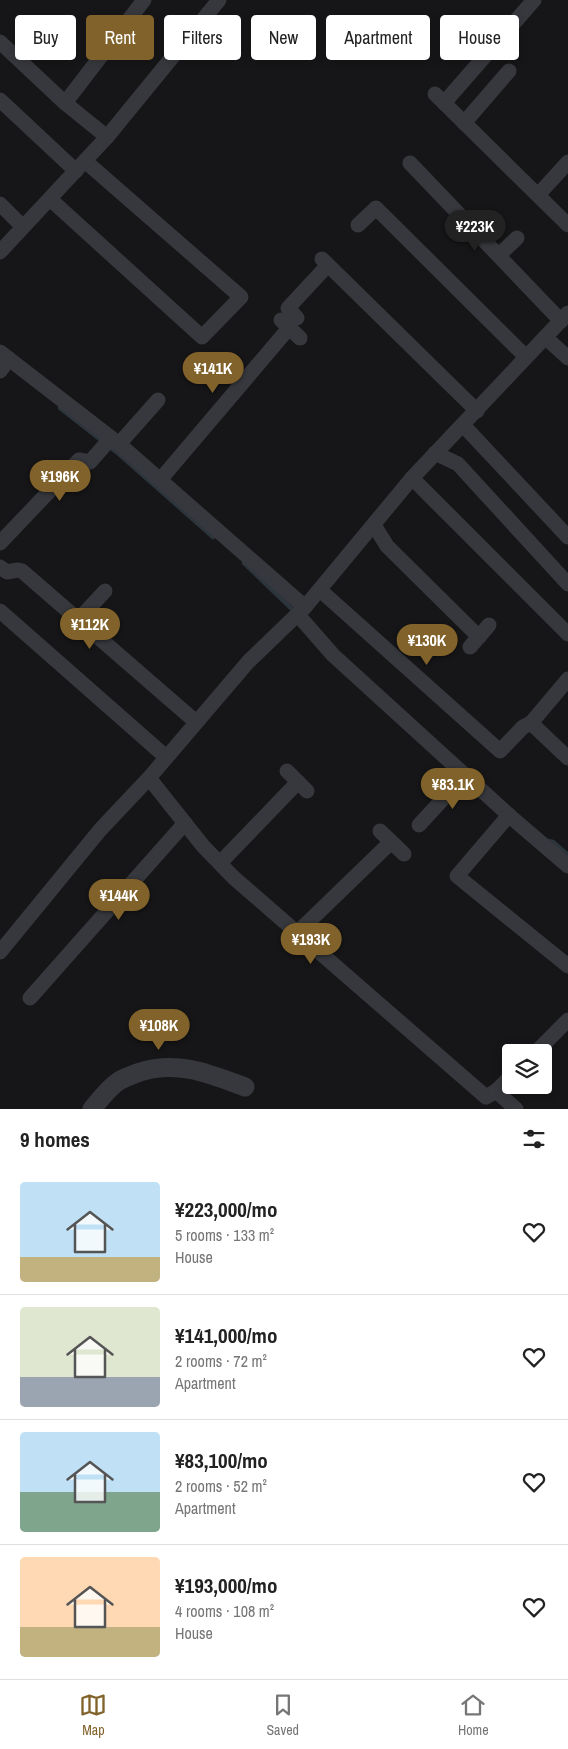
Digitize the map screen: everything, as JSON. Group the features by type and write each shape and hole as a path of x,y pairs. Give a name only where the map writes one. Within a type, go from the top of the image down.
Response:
{"street":[{"path":"65,103 144,0"},
{"path":"0,252 107,137 218,0"},
{"path":"534,0 440,98 538,195 566,217"},
{"path":"0,42 65,103 107,137"},
{"path":"464,122 509,71"},
{"path":"0,100 241,297 202,337 50,198"},
{"path":"538,195 568,162"},
{"path":"0,952 100,830 149,778 248,662 302,611 412,478 565,317 499,255 410,163"},
{"path":"0,204 23,227"},
{"path":"358,225 376,208 526,357"},
{"path":"499,255 517,238"},
{"path":"160,480 214,405 292,326 288,308 325,262 477,411"},
{"path":"545,337 568,358"},
{"path":"3,363 160,480 302,611 333,655 568,866"},
{"path":"0,543 79,460 90,462 158,400"},
{"path":"463,424 524,479 567,533"},
{"path":"435,453 458,464 479,498 528,552 566,589"},
{"path":"412,478 568,634"},
{"path":"374,525 407,577 474,642 489,625"},
{"path":"0,567 7,572 22,571 196,722"},
{"path":"320,590 500,751 523,727 531,723 567,682"},
{"path":"78,620 105,591"},
{"path":"0,611 166,757"},
{"path":"531,723 568,758"},
{"path":"419,825 465,775"},
{"path":"149,778 220,863 486,1097 502,1085"},
{"path":"220,863 297,781"},
{"path":"509,815 457,876 568,966"},
{"path":"30,998 37,979 82,940 130,874 185,823"},
{"path":"380,831 404,854"},
{"path":"298,933 391,842"},
{"path":"71,929 82,940"},
{"path":"544,1044 568,1021"},
{"path":"92,1109 120,1080 148,1070 166,1067 217,1076 245,1087"},
{"path":"496,1091 516,1109"}],"waterway":[{"path":"60,408 119,454 213,537"},
{"path":"244,563 291,608"},
{"path":"548,841 553,842 568,855"}]}
